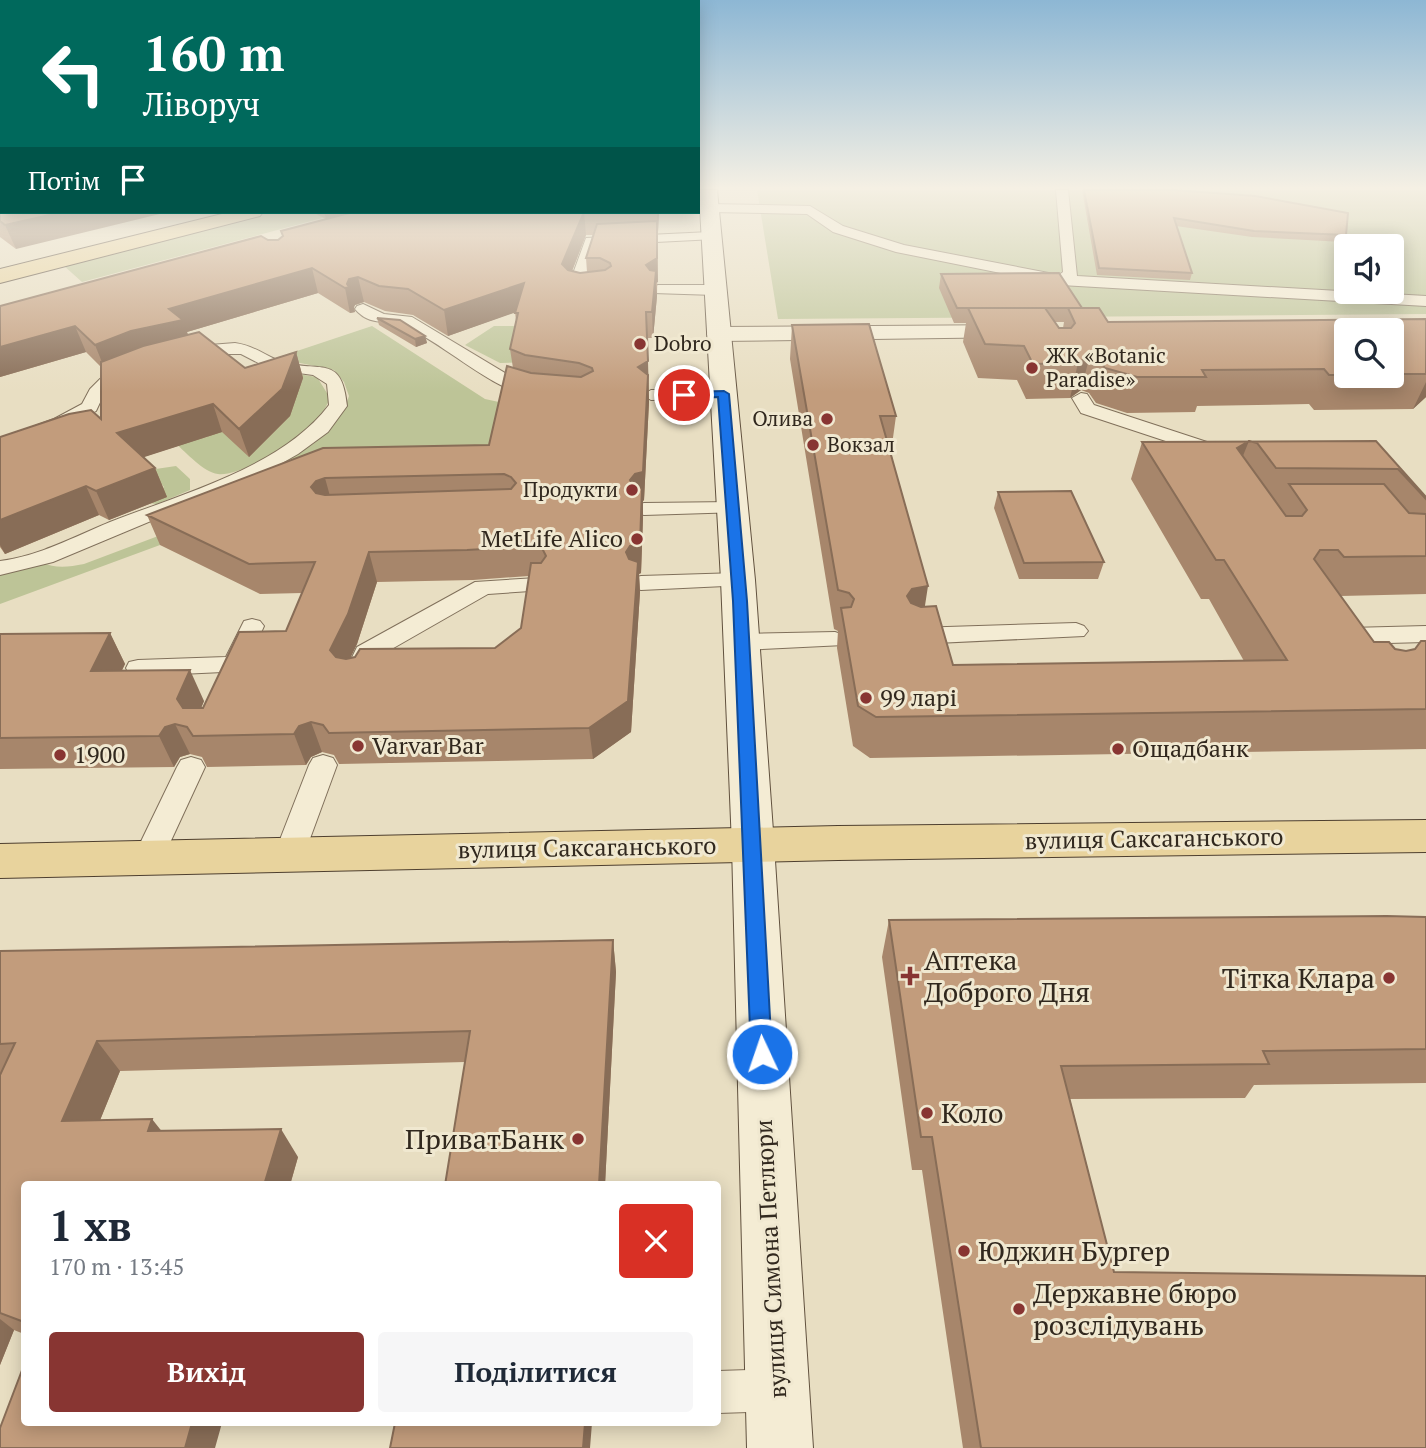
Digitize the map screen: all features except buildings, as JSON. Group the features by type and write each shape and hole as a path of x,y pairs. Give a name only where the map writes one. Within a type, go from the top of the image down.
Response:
{"main road":[{"path":"0,276 73,258"},
{"name":"вулиця Симона Петлюри","path":"712,258 733,508 753,845 758,1410"},
{"path":"0,283 17,284 27,289"},
{"path":"719,334 1044,332"},
{"name":"вулиця Саксаганського","path":"0,861 753,845 1426,836"}],"lane":[{"path":"585,258 575,289 602,290"},
{"path":"945,258 1061,280 1426,301"},
{"path":"1061,280 1072,274 1070,258"},
{"path":"658,290 715,290"},
{"path":"363,309 381,319 406,320 514,386 549,395"},
{"path":"0,446 61,424 90,407 93,394 101,384 158,364 214,350 243,349 251,351 273,366 312,369 326,374 335,383 340,396 325,425 306,441 237,479 38,558 0,568"},
{"path":"651,396 724,394"},
{"path":"1081,398 1087,409 1206,448"},
{"path":"644,509 733,508"},
{"path":"641,583 738,580"},
{"path":"355,679 366,653 483,587 537,585"},
{"path":"224,690 252,626"},
{"path":"915,636 1076,631"},
{"path":"1366,659 1341,631 1426,634"},
{"path":"742,642 835,640"},
{"path":"138,668 235,665"},
{"path":"289,855 324,765"},
{"path":"148,858 191,767"}],"green space":[{"path":"92,258 174,258 82,282 63,265"},
{"path":"768,258 1334,258 1334,304 1404,304 1404,258 1426,258 1426,314 778,319"},
{"path":"372,326 485,399 508,404 538,449 331,476 160,545 0,604 0,574 41,562 62,567 84,564 243,504 280,464 313,444 332,426 344,411 349,396 344,382 334,370 276,358"},
{"path":"494,326 522,326 574,361 500,363 465,345"},
{"path":"291,373 317,377 330,398 310,429 285,448 248,467 218,474 201,466 175,443 207,437"},
{"path":"176,466 190,479 190,490 157,504 148,503 146,499 164,487 149,470"}],"place":[{"name":"Dobro","path":"640,344"},
{"name":"ЖК «Botanic Paradise»","path":"1032,368"},
{"name":"Олива","path":"827,419"},
{"name":"Вокзал","path":"813,445"},
{"name":"Продукти","path":"632,490"},
{"name":"MetLife Alico","path":"637,539"},
{"name":"99 ларі","path":"866,698"},
{"name":"Varvar Bar","path":"358,746"},
{"name":"Ощадбанк","path":"1118,749"},
{"name":"1900","path":"60,755"},
{"name":"Аптека Доброго Дня","path":"910,976"},
{"name":"Тітка Клара","path":"1389,978"},
{"name":"Коло","path":"927,1113"},
{"name":"ПриватБанк","path":"578,1139"},
{"name":"Юджин Бургер","path":"964,1251"},
{"name":"Державне бюро розслідувань","path":"1019,1309"}],"route":[{"path":"684,395 724,394 740,601 762,1054"}]}
